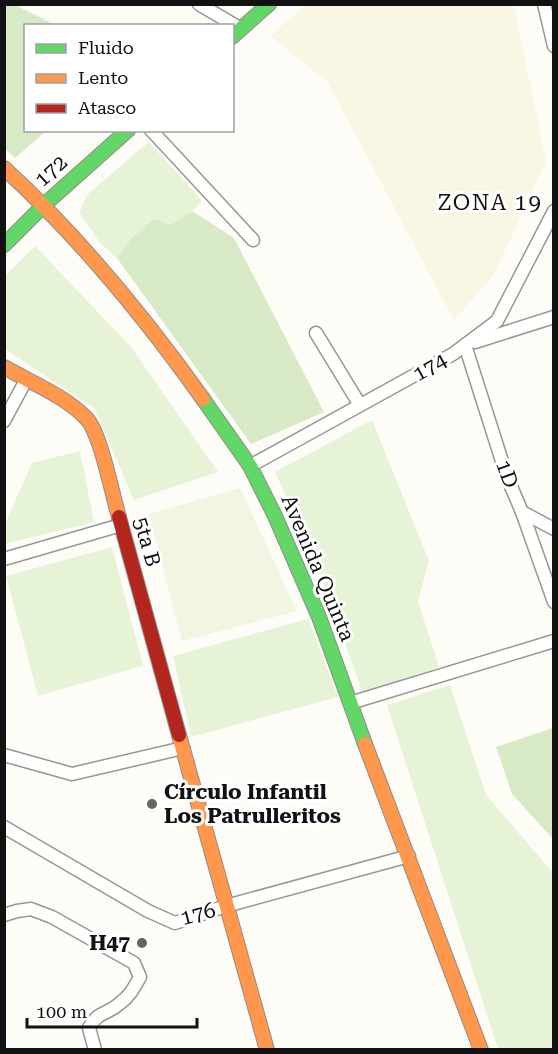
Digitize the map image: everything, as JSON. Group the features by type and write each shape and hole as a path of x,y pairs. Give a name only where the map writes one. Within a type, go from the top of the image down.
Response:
{"main road":[{"path":"237,33 269,4"},
{"name":"172","path":"4,245 44,205 126,132"},
{"name":"Avenida Quinta","path":"4,168 44,205 112,281 181,368 250,466 320,617 350,703 481,1050"},
{"name":"5ta B","path":"4,367 73,406 89,421 98,443 267,1050"}],"street":[{"path":"199,4 225,24"},
{"path":"548,12 554,45"},
{"path":"153,132 253,240"},
{"name":"174","path":"250,466 453,354 497,321 554,211"},
{"path":"465,345 554,317"},
{"path":"316,333 360,405"},
{"name":"1D","path":"465,345 507,477 554,602"},
{"path":"4,421 26,380"},
{"path":"522,512 554,529"},
{"path":"4,559 121,525"},
{"path":"350,703 554,641"},
{"path":"4,755 72,774 183,748"},
{"name":"176","path":"4,827 148,912 175,923 226,906 409,856"},
{"path":"4,915 31,909 52,917 134,963 140,976 133,992 118,1006 96,1016 89,1028 95,1050"}],"shaded area":[{"path":"305,5 514,5 546,161 494,275 454,320 327,81 270,36"}],"green space":[{"path":"5,4 15,5 54,24 24,24 24,132 45,132 15,158 5,149"},
{"path":"149,142 202,201 192,211 170,225 130,240 117,258 100,243 79,212 89,193"},
{"path":"192,211 234,238 324,412 251,444 117,258 130,240 154,219 170,225"},
{"path":"35,246 131,347 218,472 134,500 94,408 5,349 5,276"},
{"path":"372,420 429,561 418,601 439,667 363,693 316,562 275,472"},
{"path":"80,451 94,522 5,544 5,524 32,463"},
{"path":"240,488 297,611 182,641 149,514"},
{"path":"112,547 143,666 38,696 6,576"},
{"path":"308,619 338,697 191,737 173,656"},
{"path":"450,685 486,795 553,873 553,1049 498,1049 387,705"},
{"path":"554,728 553,839 512,794 496,747"}],"traffic: fast":[{"path":"234,35 269,4"},
{"path":"4,245 44,205 126,132"},
{"path":"203,399 250,466 275,516 319,617 365,744"}],"traffic: slow":[{"path":"4,168 32,194 110,278 203,399"},
{"path":"4,367 59,397 87,419 97,438 119,517"},
{"path":"179,735 267,1050"},
{"path":"365,744 481,1050"}],"traffic: jam":[{"path":"119,517 179,735"}],"place":[{"name":"Círculo Infantil Los Patrulleritos","path":"152,804"},
{"name":"H47","path":"142,943"}],"district":[{"name":"ZONA 19","path":"490,202"}]}
